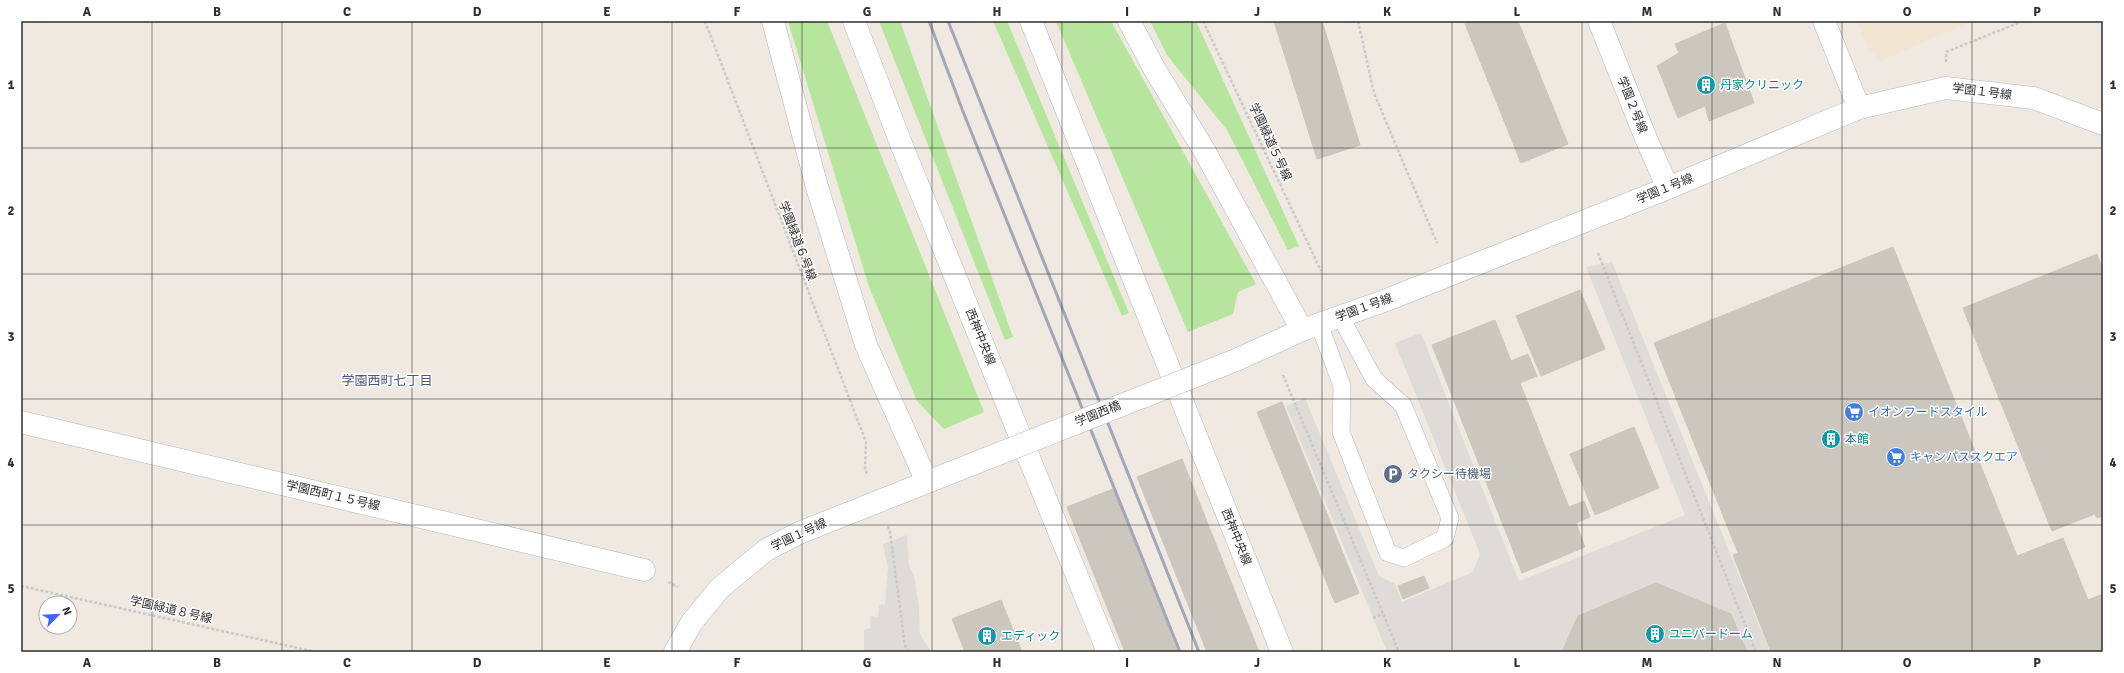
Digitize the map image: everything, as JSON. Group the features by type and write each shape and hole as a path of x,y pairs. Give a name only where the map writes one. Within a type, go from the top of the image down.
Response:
{"street":[{"path":"773,21 817,187 866,345 927,482"},
{"name":"西神中央線","path":"854,21 902,146 1108,652"},
{"name":"西神中央線","path":"1031,21 1282,652"},
{"path":"1129,21 1155,70 1311,327"},
{"name":"学園２号線","path":"1599,21 1647,141 1668,188"},
{"path":"1824,21 1859,108"},
{"name":"学園１号線","path":"1236,360 1311,327 1384,301 1668,188 1859,108 1946,88 2034,98 2103,124"},
{"name":"学園西橋","path":"960,469 1236,360"},
{"name":"学園西町１５号線","path":"21,422 644,570"},
{"name":"学園１号線","path":"675,652 692,622 720,588 766,550 799,533 960,469"}],"lane":[{"path":"1311,327 1342,386 1341,432 1388,553 1404,558 1445,538 1450,518 1403,405 1374,379 1340,316"}],"path":[{"name":"学園緑道６号線","path":"705,21 796,263 866,442 866,469"},
{"name":"学園緑道５号線","path":"1203,21 1321,271"},
{"path":"1358,21 1374,93 1437,243"},
{"path":"1946,88 1946,52 2024,21"},
{"path":"1598,253 1756,652"},
{"path":"1283,375 1399,652"},
{"path":"890,532 905,646 909,652"},
{"name":"学園緑道８号線","path":"21,586 316,652"},
{"path":"1373,618 1383,614"}],"shaded area":[{"path":"1857,21 1973,21 1880,61 1868,47"},
{"path":"1612,262 1770,652 1747,652 1731,614 1656,583 1578,616 1562,652 1387,652 1286,406 1305,398 1379,576 1395,584 1402,602 1473,572 1480,554 1395,343 1421,333 1519,581 1685,515 1586,267"},
{"path":"907,535 909,566 914,575 919,608 920,634 931,652 864,652 864,630 870,628 870,616 878,617 879,605 885,604 888,568 883,544"}],"green space":[{"path":"788,21 827,21 984,412 944,429 917,401 869,287"},
{"path":"879,21 900,21 1013,337 1005,340"},
{"path":"993,21 1007,21 1129,313 1122,316"},
{"path":"1056,21 1111,21 1256,284 1238,292 1233,314 1188,332"},
{"path":"1150,21 1196,21 1299,246 1288,250 1227,130 1167,55"}],"building":[{"path":"1274,21 1322,21 1360,145 1317,159"},
{"path":"1464,21 1518,21 1568,144 1521,163"},
{"name":"丹家クリニック","path":"1725,23 1754,103 1709,121 1705,106 1678,118 1657,66 1679,53 1675,44"},
{"name":"本館","path":"1893,247 2017,556 2063,538 2088,600 2103,594 2103,652 1771,652 1733,555 1738,553 1654,343"},
{"path":"2097,254 2103,270 2103,516 2097,518 2095,514 2052,531 1963,308"},
{"path":"1580,290 1605,349 1541,376 1516,316"},
{"path":"1495,320 1511,361 1528,354 1537,376 1520,383 1569,507 1584,501 1590,517 1576,523 1585,547 1522,573 1432,345"},
{"path":"1282,402 1359,593 1335,603 1257,412"},
{"path":"1634,427 1659,488 1595,515 1570,454"},
{"path":"1182,459 1259,652 1207,652 1137,477"},
{"path":"1113,489 1178,652 1125,652 1067,507"},
{"path":"1424,576 1429,588 1403,599 1398,586"},
{"name":"ユニバードーム","path":"1656,583 1731,614 1747,652 1562,652 1578,616"},
{"name":"エディック","path":"1001,600 1022,652 965,652 952,619"}],"railway":[{"path":"929,21 962,109 1180,652"},
{"path":"948,21 1199,652"}],"place":[{"name":"丹家クリニック","path":"1706,85"},
{"name":"イオンフードスタイル","path":"1854,412"},
{"name":"本館","path":"1831,439"},
{"name":"キャンパススクエア","path":"1896,457"},
{"name":"タクシー待機場","path":"1393,474"},
{"name":"ユニバードーム","path":"1655,634"},
{"name":"エディック","path":"987,636"}],"district":[{"name":"学園西町七丁目","path":"387,381"}]}
